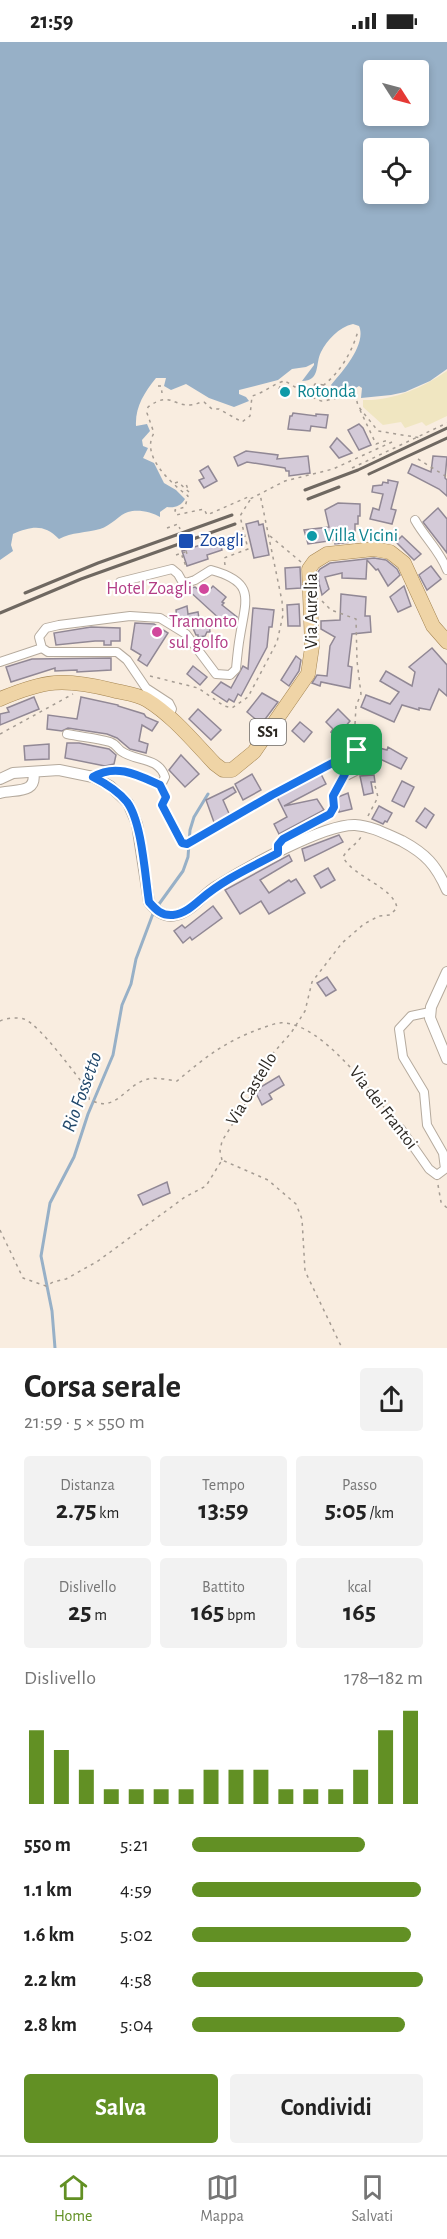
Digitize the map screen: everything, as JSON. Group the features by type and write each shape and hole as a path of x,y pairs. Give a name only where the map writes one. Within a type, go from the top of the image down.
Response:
{"main road":[{"name":"Via Aurelia","path":"0,699 33,686 60,682 89,684 145,699 168,717 215,764 223,770 232,770 246,760 308,674 312,647 309,569 314,562 327,554 374,549 390,552 404,563 433,626 447,642"}],"street":[{"path":"416,520 422,532 443,558 447,570"},
{"path":"120,582 172,569 186,583 211,570 227,574 243,587 247,602 236,669 230,675 216,674 186,634 160,618 130,616 59,625 46,628 39,637 42,648 48,652 117,652 127,660 146,688 169,703 172,709 168,717"},
{"path":"0,662 42,648"},
{"path":"67,735 114,743 120,751 152,762 165,774 160,785 126,771 104,770 93,777"},
{"path":"357,750 358,756 346,765 343,772 348,775 360,769 373,769"},
{"path":"0,779 13,773 59,770 93,777 110,786 128,803 137,824 154,908 166,915 183,912 215,887 278,853 333,828 354,825 377,829 416,849 432,862 447,890"},
{"path":"0,793 26,790 33,784 35,778 33,771"},
{"path":"447,972 430,1012 435,1033 447,1059"},
{"path":"430,1012 411,1016 399,1029 403,1057 424,1092 427,1125 443,1153 445,1169 436,1175"},
{"name":"Via dei Frantoi","path":"401,1129 429,1169 436,1175"}],"lane":[{"path":"278,853 278,845 283,839 330,814 334,807 333,796 345,774"},
{"path":"160,785 166,797"}],"path":[{"path":"317,390 328,383 353,350 358,331"},
{"path":"279,389 282,381"},
{"path":"227,574 224,558 248,549 240,516 250,499 285,482 333,469 391,443 388,440 376,444 358,406 355,393 321,402 314,400 309,392 282,381"},
{"path":"209,519 204,510 176,515 175,510 185,507 188,496 164,476 152,456 150,440 154,433 147,413 148,407 171,399 189,406 204,402 212,409 219,409 242,422 250,416 252,396 263,393 282,381"},
{"path":"309,392 315,384 324,385"},
{"path":"158,386 161,386 162,393"},
{"path":"358,406 378,431 421,438"},
{"path":"350,461 352,468 447,423"},
{"path":"418,459 447,477"},
{"path":"174,483 178,482 189,492 186,484"},
{"path":"260,493 270,536 309,569"},
{"path":"207,515 248,497 250,499"},
{"path":"166,528 178,524 180,529"},
{"path":"184,546 187,554 182,556 191,582"},
{"path":"176,555 186,551"},
{"path":"319,603 320,600 331,610 356,619 361,694 356,706 355,724 359,733 357,750"},
{"path":"0,734 73,695"},
{"path":"166,797 162,805 166,817 182,843 187,844 340,759"},
{"name":"Via Castello","path":"222,1160 220,1151 222,1141 229,1127 257,1085 267,1060 305,1011 312,982 342,943 364,924 379,916 390,915 397,908 396,903 390,897 354,871 343,857 347,850 356,845 362,835 363,826 378,797 374,782"},
{"path":"0,1021 22,1018 35,1026 88,1090 89,1099 99,1105 111,1104 131,1087 150,1078 177,1082 210,1053 242,1036 283,1023 295,1025"},
{"name":"Via dei Frantoi","path":"295,1025 305,1028 342,1057 401,1129"},
{"path":"0,1230 23,1278 47,1286 66,1279 98,1261 186,1197 206,1186 222,1160 268,1180 296,1204 302,1219 305,1271 342,1348"},
{"path":"436,1175 441,1202 447,1208"}],"sand":[{"path":"447,371 447,416 426,426 422,422 405,428 401,422 383,425 363,407 363,400 396,396 428,383"}],"water":[{"path":"0,42 447,42 447,369 430,381 405,392 361,398 362,388 359,386 341,396 336,394 331,385 352,357 360,341 359,326 353,324 338,331 327,343 319,356 315,375 312,378 302,381 314,363 292,369 278,380 239,390 239,394 249,401 234,407 209,398 186,384 171,390 164,386 166,378 156,378 144,395 137,413 136,426 147,424 150,431 142,440 143,446 148,448 143,458 154,463 164,483 185,499 178,506 167,507 160,512 160,517 145,512 128,512 104,527 59,539 43,529 26,529 13,534 11,545 13,551 0,560"}],"building":[{"path":"293,413 328,415 326,428 311,426 310,431 288,429 290,416"},
{"path":"359,424 371,445 359,450 348,430"},
{"path":"337,438 352,453 339,458 330,447"},
{"path":"246,451 278,455 277,459 308,456 310,473 289,476 289,471 285,468 247,462 238,466 234,457"},
{"path":"433,456 447,457 445,478 447,496 439,489 408,473 412,464 431,472"},
{"path":"208,466 217,481 204,488 199,480 204,478 200,471"},
{"path":"388,480 398,482 391,509 396,510 392,524 370,519 373,508 379,510 383,494 372,492 373,486 382,485 383,482 388,483"},
{"path":"338,503 360,504 358,524 355,524 355,532 350,532 351,542 335,544 335,540 308,544 304,530 329,527 325,510"},
{"path":"438,508 447,519 447,553 423,522"},
{"path":"258,521 259,525 263,524 269,555 254,558 246,524"},
{"path":"402,536 421,554 414,560 396,542"},
{"path":"219,539 222,550 207,555 208,559 187,566 182,551"},
{"path":"374,558 386,560 397,569 400,575 388,586 378,569 376,570 367,560 366,579 342,578 342,573 325,577 329,589 322,595 318,572 320,569 330,563"},
{"path":"431,566 441,579 427,590 419,575"},
{"path":"300,567 301,588 286,589 285,568"},
{"path":"213,586 226,597 222,605 237,617 233,627 223,622 187,589 195,587 205,595"},
{"path":"404,586 411,606 398,612 390,597"},
{"path":"341,594 366,597 365,616 370,616 371,632 352,634 348,666 352,667 350,688 321,682 320,686 312,683 317,675 327,676 330,646 335,637 321,629 321,621 340,620"},
{"path":"299,604 300,626 288,626 287,605"},
{"path":"187,606 188,614 198,612 200,625 209,624 210,632 207,632 205,636 198,637 192,626 187,627 184,619 177,620 176,610"},
{"path":"253,608 274,610 267,647 241,696 238,694 234,702 229,699 227,702 212,692 221,682 231,688 243,666 248,669"},
{"path":"135,623 154,624 168,633 147,666 138,660 141,655 131,649"},
{"path":"91,627 120,628 120,641 111,641 111,645 104,645 104,641 95,641 56,645 54,633"},
{"path":"432,648 447,665 447,696 439,689 430,710 419,708 419,710 402,705 394,722 361,707 366,695 390,704 399,692 380,681 386,671 412,686 415,672 409,667"},
{"path":"296,656 301,660 299,671 289,686 281,680"},
{"path":"111,658 111,670 77,672 77,670 55,671 55,668 11,682 6,667 32,659"},
{"path":"193,666 207,677 200,685 187,674"},
{"path":"262,693 278,702 260,723 247,712"},
{"path":"34,697 39,709 0,725 0,714 9,712 7,708"},
{"path":"81,697 118,705 144,714 158,722 152,731 142,725 139,741 148,744 146,753 130,749 117,738 107,734 68,728 62,731 47,729 48,715 77,719"},
{"path":"198,709 221,730 211,740 189,719"},
{"path":"338,709 350,721 344,728 348,732 340,740 331,732 333,729 326,722"},
{"path":"300,722 312,732 304,742 292,731"},
{"path":"67,743 109,749 116,755 114,764 105,766 65,758"},
{"path":"49,744 49,759 25,760 24,746"},
{"path":"368,744 371,750 372,746 387,750 388,747 407,758 401,769 378,758 377,760 372,759 373,763 365,763"},
{"path":"181,755 199,774 185,787 169,770"},
{"path":"252,774 261,790 243,800 235,784"},
{"path":"321,774 326,784 284,806 317,799 324,810 279,834 274,824 287,817 277,797"},
{"path":"374,775 375,782 371,782 373,793 364,795 360,776"},
{"path":"402,781 414,787 404,807 392,801"},
{"path":"233,787 236,792 223,800 231,818 215,825 206,800"},
{"path":"348,793 352,809 339,812 338,797"},
{"path":"379,806 392,813 387,822 383,824 372,819"},
{"path":"425,808 434,815 426,828 416,821"},
{"path":"339,835 343,842 305,861 302,849"},
{"path":"289,855 292,861 260,880 269,893 289,880 291,882 296,879 305,893 269,914 261,901 240,914 225,890"},
{"path":"328,868 335,880 321,888 314,876"},
{"path":"213,906 222,918 192,940 190,937 183,943 174,931 182,925 185,928"},
{"path":"327,977 336,990 326,996 317,983"},
{"path":"279,1076 284,1085 269,1094 272,1099 262,1105 256,1093 260,1090 259,1088"},
{"path":"167,1182 170,1193 143,1205 138,1195"}],"waterway":[{"name":"Rio Fossetto","path":"55,1348 52,1311 41,1256 50,1203 74,1157 88,1114 113,1055 122,1005 154,911 183,871 188,857 190,830 194,817 208,794"}],"railway":[{"path":"305,490 358,470 447,428"},
{"path":"369,474 447,438"},
{"path":"308,499 339,487"},
{"path":"25,593 98,563 232,515"},
{"path":"0,613 81,579 235,524"}],"place":[{"name":"Rotonda","path":"285,392"},
{"name":"Villa Vicini","path":"312,536"},
{"name":"Zoagli","path":"186,541"},
{"name":"Hotel Zoagli","path":"204,589"},
{"name":"Tramonto sul golfo","path":"157,632"}],"route":[{"path":"357,750 358,756 346,765 343,772 345,774 333,796 334,807 330,814 283,839 278,845 278,853 215,887 189,909 176,915 166,915 157,911 149,902 137,824 128,803 110,786 93,777 104,770 126,771 160,785 166,797 162,805 166,817 182,843 187,844 193,843 204,834 272,795 357,750"}]}
